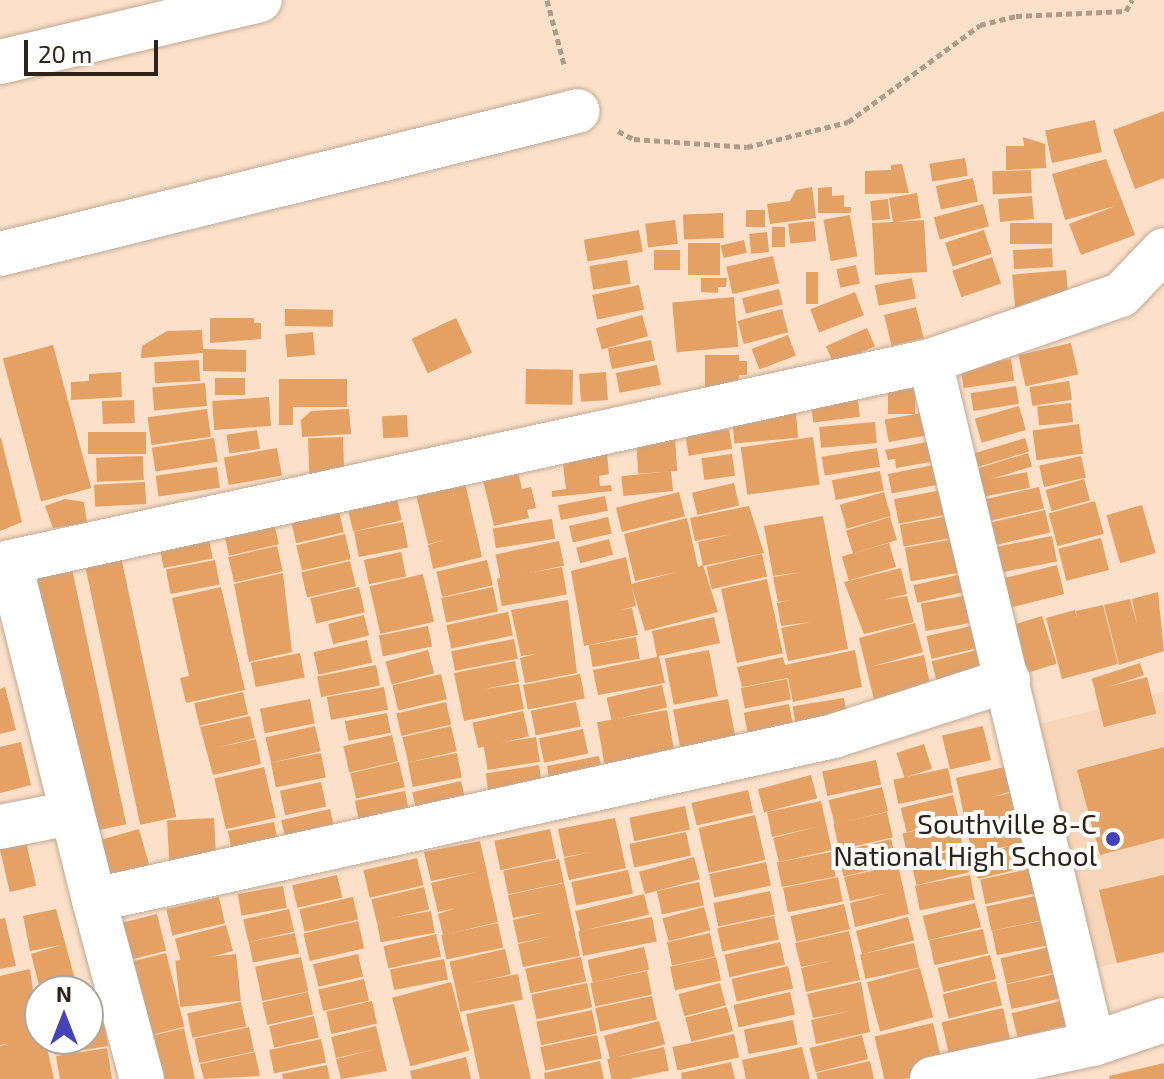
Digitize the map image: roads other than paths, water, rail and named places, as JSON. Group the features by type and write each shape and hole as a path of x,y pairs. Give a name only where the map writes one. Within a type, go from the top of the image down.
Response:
{"street":[{"path":"0,62 260,0"},
{"path":"1,252 578,111"},
{"path":"142,1079 71,813 10,562 930,361 1121,295 1164,250"},
{"path":"930,361 1093,1044"},
{"path":"94,900 834,736 1008,680"},
{"path":"0,827 71,813"},
{"path":"932,1079 1093,1044 1164,1020"}],"place":[{"name":"Southville 8-C National High School","path":"1113,839"}]}
